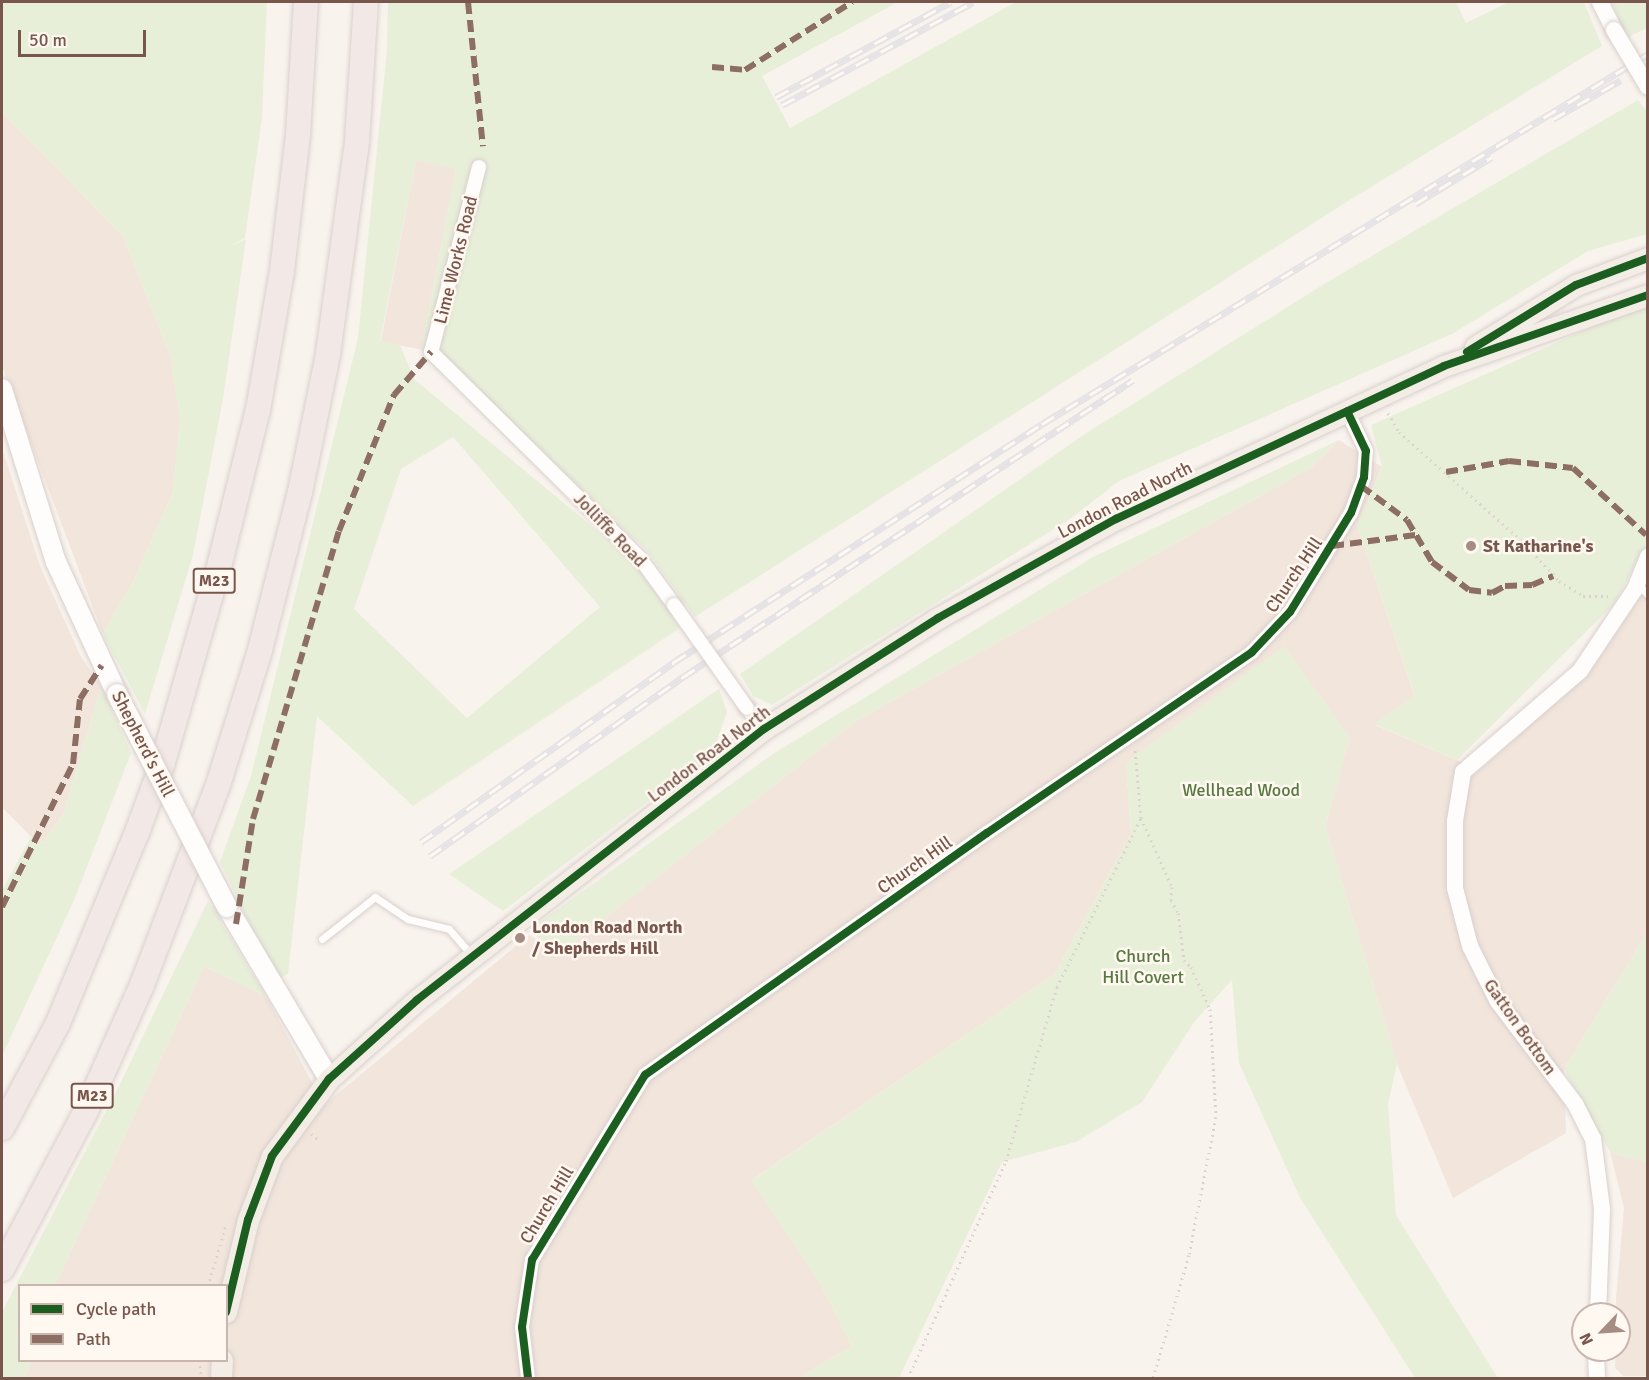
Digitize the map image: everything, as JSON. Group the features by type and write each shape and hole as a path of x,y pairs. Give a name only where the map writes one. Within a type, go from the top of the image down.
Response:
{"highway":[{"name":"M23","path":"2,1128 58,1023 138,830 163,762 219,563 258,410 282,271 298,135 306,2"},
{"name":"M23","path":"2,1269 85,1113 142,984 215,793 260,650 300,492 333,323 357,141 366,2"}],"main road":[{"name":"London Road North","path":"1444,366 1552,298 1647,258"},
{"name":"London Road North","path":"228,1304 248,1220 272,1156 329,1079 472,955 764,729 938,618 1116,519 1444,366 1647,295"},
{"name":"Shepherd's Hill","path":"2,389 56,562 117,694 227,907 329,1079"},
{"path":"221,1378 222,1362"}],"street":[{"path":"1600,2 1647,87"},
{"name":"Lime Works Road","path":"432,352 479,167"},
{"name":"Jolliffe Road","path":"432,352 640,558 764,729"},
{"name":"Church Hill","path":"528,1378 522,1327 532,1260 645,1075 978,839 1134,735 1252,652 1301,596 1351,513 1364,477 1366,451 1347,411"},
{"name":"Gatton Bottom","path":"1598,1302 1602,1209 1593,1139 1576,1105 1497,1000 1470,946 1455,888 1455,821 1463,772 1580,671 1643,590 1647,556"},
{"path":"1596,1362 1597,1378"}],"lane":[{"path":"322,939 375,897 408,919 449,929 472,955"}],"path":[{"path":"1388,412 1399,432 1524,543 1545,569 1572,592 1583,596 1615,595"},
{"path":"1134,735 1141,818 1172,887 1171,900 1178,912 1184,960 1191,967 1210,1009 1216,1117 1189,1255 1153,1378"},
{"path":"908,1378 1006,1161 1057,987 1141,818"},
{"path":"199,1362 201,1378"}],"shaded area":[{"path":"2,112 123,236 171,357 180,419 173,492 133,582 103,634 2,366"},
{"path":"416,160 456,168 421,349 381,342"},
{"path":"1339,440 1382,467 1357,525 1415,697 1375,725 1480,770 1573,687 1599,658 1640,593 1647,590 1647,933 1564,1069 1566,1133 1453,1198 1397,1064 1325,826 1350,737 1126,762 1131,833 1054,975 752,1180 820,1283 852,1346 798,1378 25,1378 31,1362 228,1362 228,1284 55,1284 204,966 266,996 324,1105 529,935 560,953 856,721 1312,467"},
{"path":"2,448 40,566 80,655 101,686 63,815 43,843 31,837 2,807"},
{"path":"1610,1152 1647,1163 1647,1376 1623,1376 1615,1368 1615,1362 1631,1362 1631,1302 1616,1302 1616,1299 1624,1208"}],"green space":[{"path":"2,2 267,2 262,118 245,238 230,246 246,239 223,399 193,555 145,714 103,634 133,582 173,492 180,419 171,357 123,236 2,112"},
{"path":"388,2 898,2 762,76 790,128 1016,2 1456,2 1466,23 1509,2 1584,2 1602,46 1353,198 695,617 646,549 436,368 421,349 456,169 416,160 380,341 400,345 414,379 634,561 680,628 413,806 317,716 288,974 277,979 220,862 251,776 358,338 387,50","holes":["453,437 600,607 467,718 354,609 401,469"]},
{"path":"1612,2 1647,2 1647,28 1626,38"},
{"path":"1638,100 1647,111 1647,234 1588,251 1452,334 1119,481 1070,519 772,705 753,696 740,674 1085,434 1334,278"},
{"path":"1646,303 1647,543 1614,604 1457,760 1374,724 1415,696 1357,525 1382,467 1371,425"},
{"path":"1339,440 1312,467 856,721 560,953 529,930 773,754 1093,557"},
{"path":"1284,646 1350,737 1325,826 1397,1064 1388,1104 1396,1215 1498,1378 1415,1378 1300,1198 1239,1063 1232,980 1195,1021 1142,1102 1076,1142 1002,1162 899,1378 798,1378 852,1346 820,1283 751,1181 1054,975 1131,833 1126,762"},
{"path":"101,686 131,753 75,898 2,1056 2,890 31,837 43,843 63,815"},
{"path":"719,689 727,712 713,752 503,911 449,874"},
{"path":"208,901 266,996 204,966 55,1284 18,1284 18,1362 31,1362 25,1378 2,1378 2,1312 117,1090"},
{"path":"1647,933 1647,1163 1610,1152 1564,1069"}],"railway":[{"path":"776,97 951,2"},
{"path":"782,105 973,2"},
{"path":"421,842 674,662 1042,424 1648,54"},
{"path":"1553,119 1621,80"},
{"path":"1415,204 1492,157"},
{"path":"430,856 683,677 1133,380"}],"marked path":[{"path":"468,2 483,146"},
{"path":"712,67 745,70 852,2"},
{"path":"236,924 253,819 339,531 394,395 431,352"},
{"path":"1446,472 1509,461 1573,468 1646,535"},
{"path":"1361,486 1407,520 1432,562 1469,590 1492,593 1505,586 1532,585 1553,576"},
{"path":"1332,546 1415,535"},
{"path":"2,907 73,764 80,699 102,665"}],"cycle path":[{"path":"1467,352 1576,285 1648,258"},
{"path":"228,1304 248,1220 272,1156 329,1079 417,1000 764,729 938,618 1116,519 1444,366 1648,295"},
{"path":"528,1378 522,1327 532,1260 645,1075 987,833 1252,652 1290,612 1351,513 1364,477 1366,451 1347,411"}],"place":[{"name":"St Katharine's","path":"1471,546"},
{"name":"London Road North / Shepherds Hill","path":"520,938"}],"park label":[{"name":"Wellhead Wood","path":"1241,790"},
{"name":"Church Hill Covert","path":"1143,967"}]}
